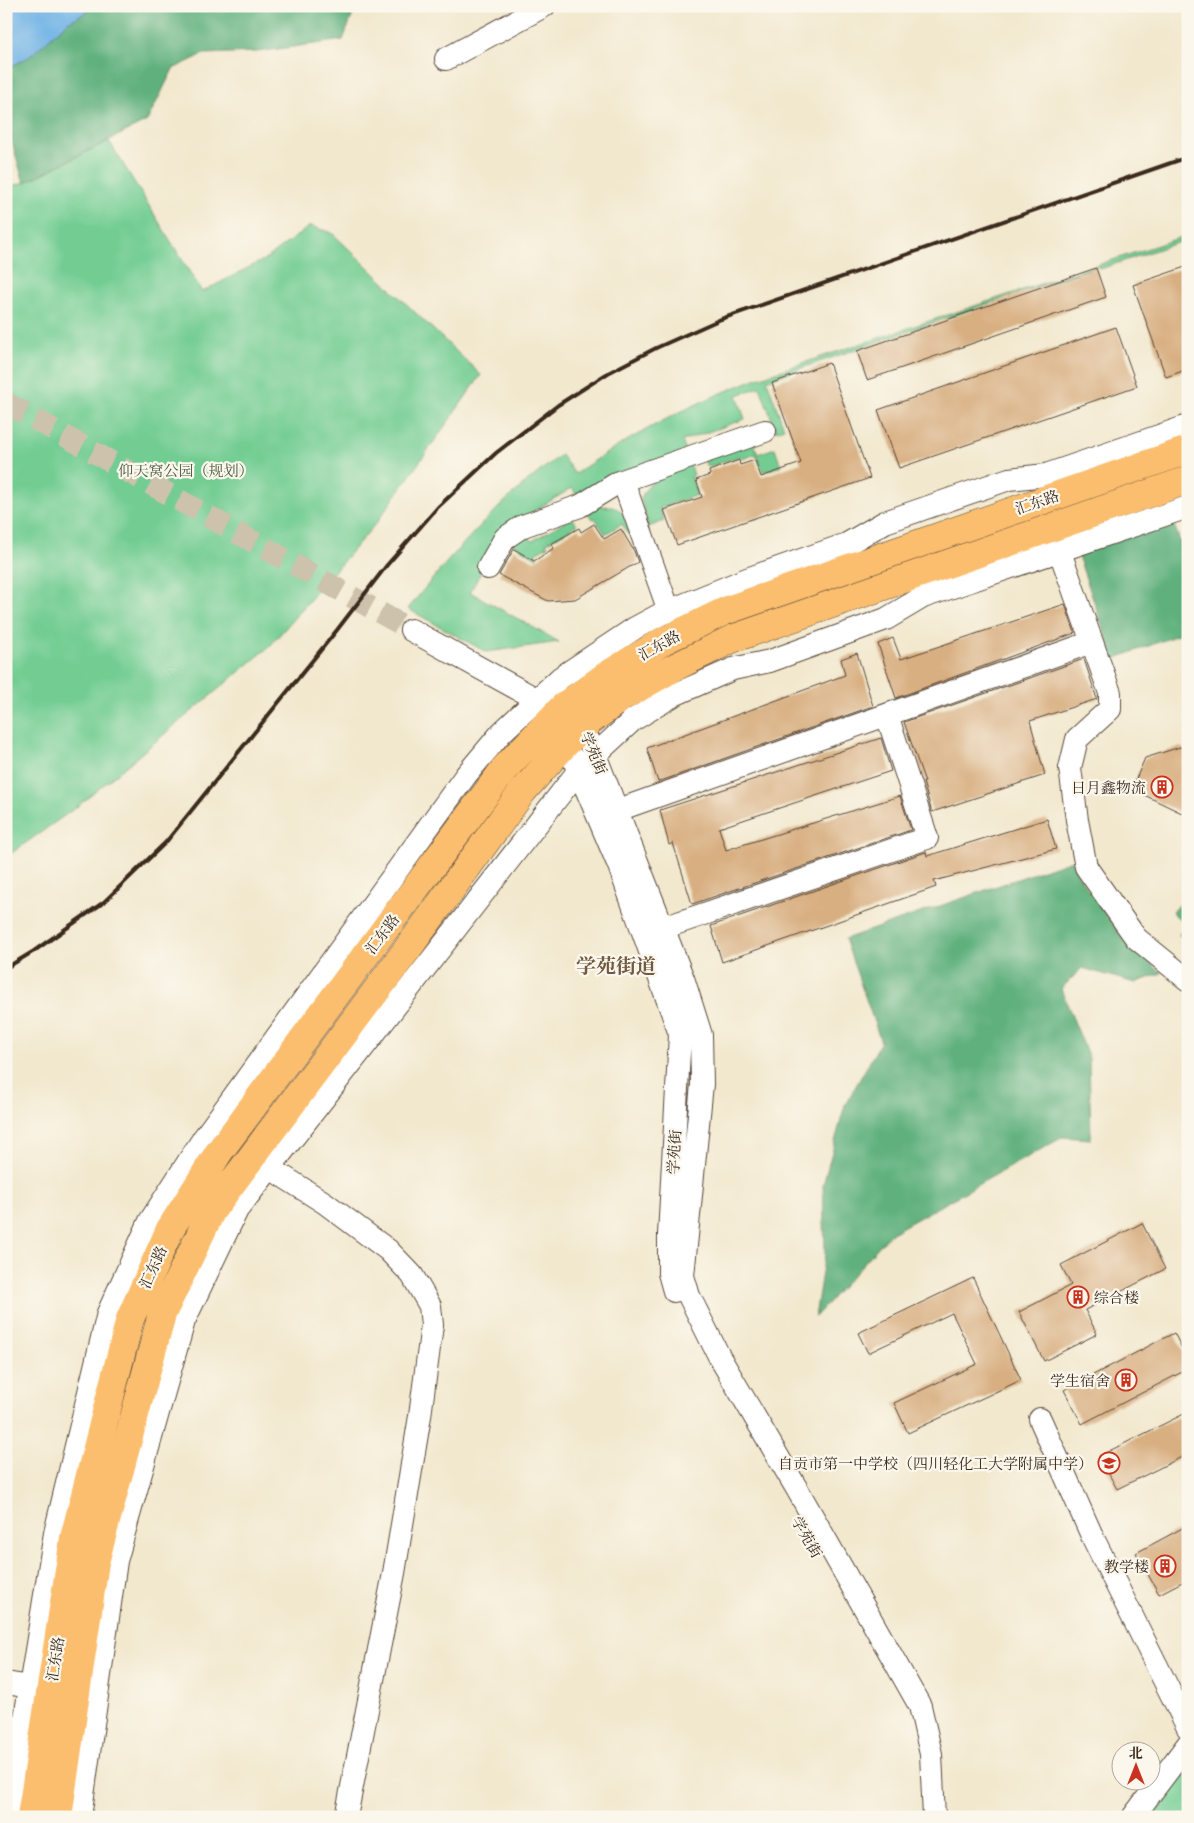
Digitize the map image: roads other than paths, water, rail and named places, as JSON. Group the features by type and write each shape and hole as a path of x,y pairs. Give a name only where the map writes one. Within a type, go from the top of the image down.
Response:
{"main road":[{"name":"汇东路","path":"58,1817 95,1562 162,1314 212,1210 523,791 565,725 604,677 655,646 725,611 1188,450"},
{"name":"汇东路","path":"31,1817 74,1538 130,1319 170,1229 219,1152 499,776 565,725 622,697 675,666 732,639 1188,480"}],"street":[{"path":"446,59 544,6"},
{"path":"9,1817 54,1533 108,1313 150,1220 203,1139 466,775 502,732 560,678 635,628 669,611 747,579 847,544 885,522 1009,479 1046,476 1188,426"},
{"path":"488,568 500,545 510,534 522,526 580,506 623,481 765,431"},
{"path":"1158,437 1188,442"},
{"path":"623,481 669,611"},
{"path":"80,1817 116,1561 184,1322 237,1210 579,770 633,720 674,695 734,669 770,661 886,619 923,597 1188,507"},
{"path":"1054,554 1073,521"},
{"path":"1054,554 1092,642 1110,693 1110,709 1077,739 1070,768 1076,820 1086,867 1136,938 1188,980"},
{"path":"725,611 747,579"},
{"path":"411,630 536,699 565,725"},
{"path":"618,810 1092,642"},
{"path":"663,928 927,838 887,715"},
{"name":"学苑街","path":"565,725 596,754 684,981 701,1035 702,1084 684,1276 689,1296 720,1358 798,1489 920,1706 931,1754 934,1817"},
{"name":"学苑街","path":"565,725 579,770 619,866 680,1034 669,1236 669,1274 697,1346 903,1705 916,1748 918,1817"},
{"path":"270,1168 325,1203 388,1250 412,1275 430,1306 432,1324 420,1416 394,1573 346,1817"},
{"path":"1040,1418 1094,1538 1188,1728"},
{"path":"6,1683 30,1687"},
{"path":"1133,1817 1188,1744"}],"water":[{"path":"6,6 98,6 68,22 29,57 6,69"}],"tunnel":[{"path":"6,403 411,630"}],"railway":[{"path":"6,968 34,951 104,902 166,842 387,565 438,507 496,453 558,405 608,373 656,348 721,319 1188,157"}],"place":[{"name":"日月鑫物流","path":"1162,787"},
{"name":"综合楼","path":"1078,1297"},
{"name":"学生宿舍","path":"1126,1380"},
{"name":"自贡市第一中学校（四川轻化工大学附属中学）","path":"1109,1463"},
{"name":"教学楼","path":"1165,1566"}],"district":[{"name":"学苑街道","path":"616,965"}],"park label":[{"name":"仰天窝公园（规划）","path":"186,470"}]}
